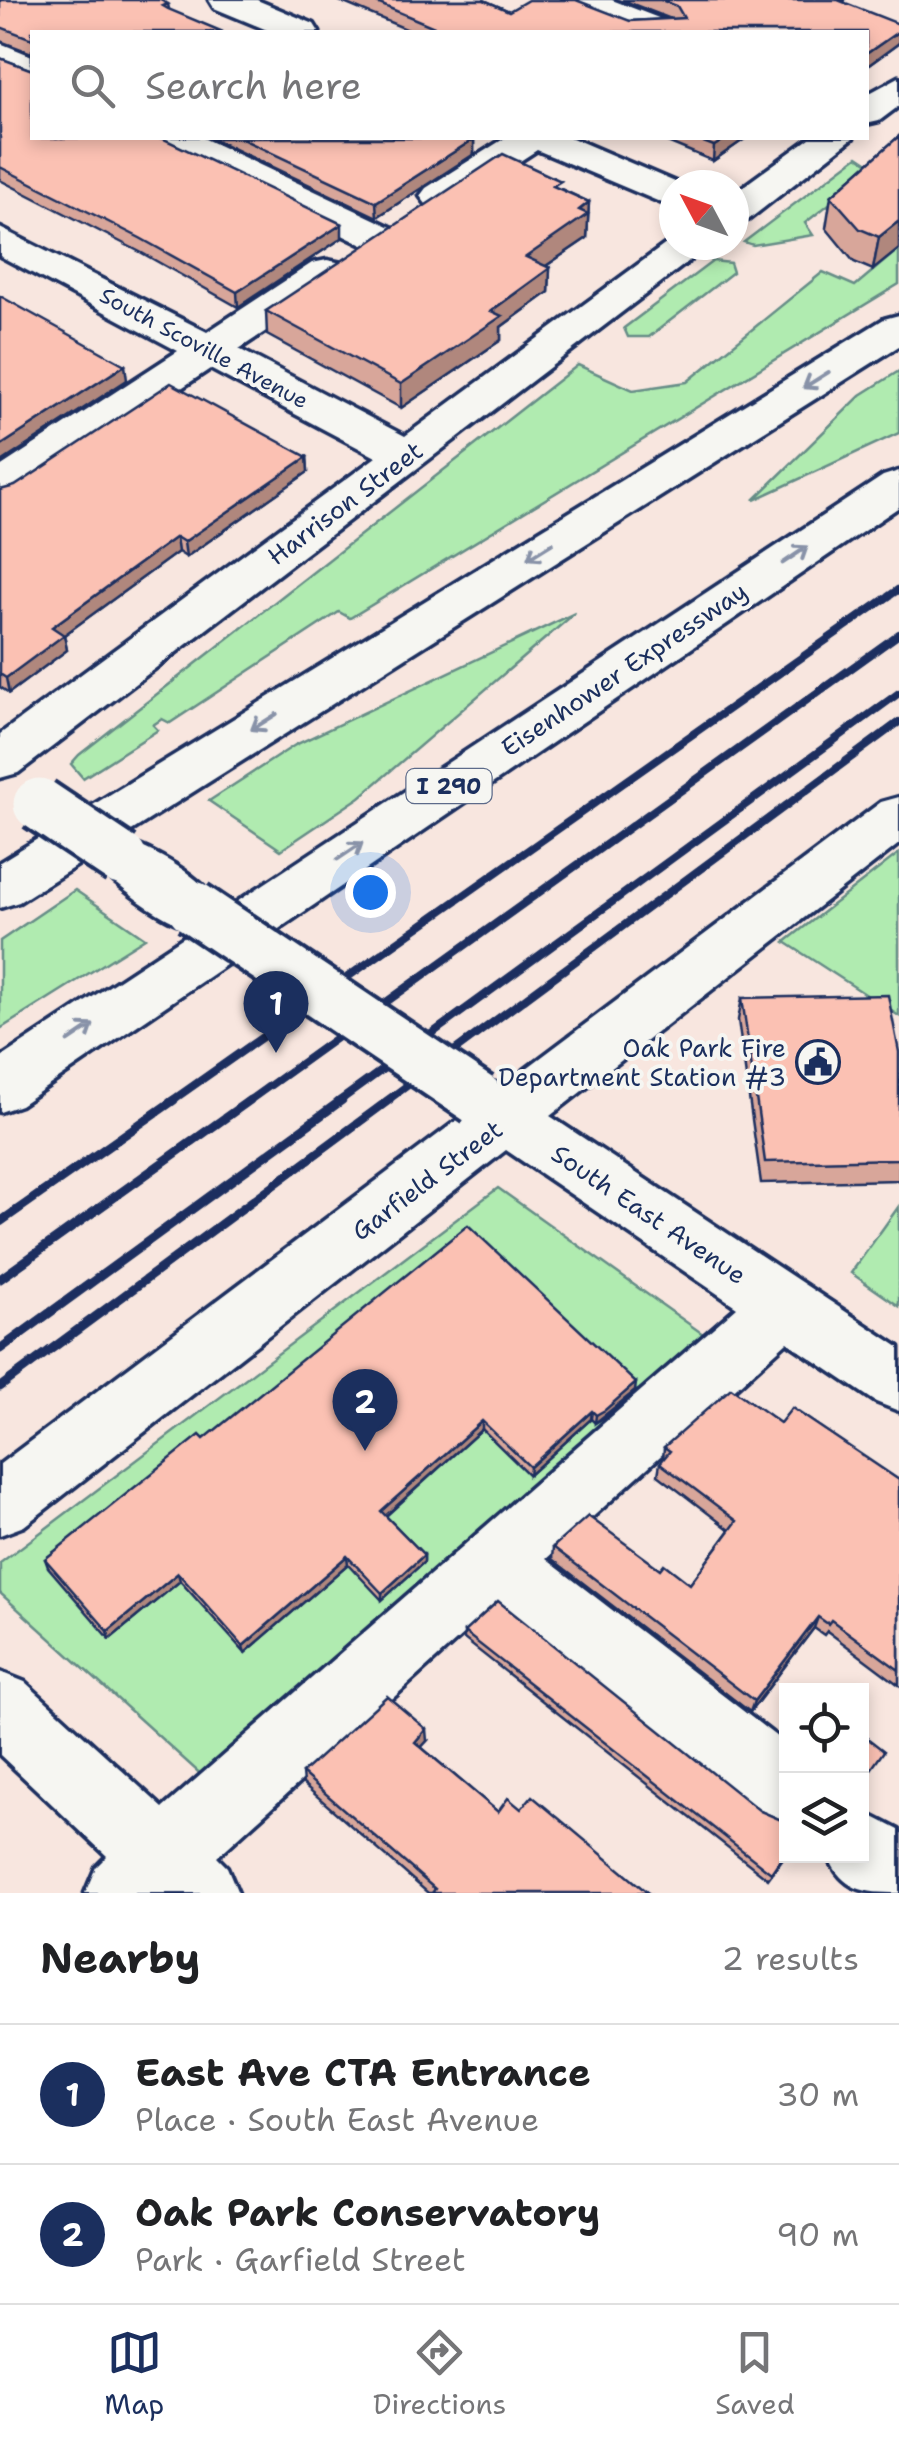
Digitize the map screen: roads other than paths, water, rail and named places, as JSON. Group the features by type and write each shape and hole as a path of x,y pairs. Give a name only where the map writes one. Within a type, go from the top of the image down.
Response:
{"main road":[{"path":"227,0 296,30"},
{"path":"580,0 656,30"},
{"path":"0,54 30,69"},
{"path":"869,111 899,88"},
{"path":"177,140 380,237"},
{"path":"4,481 527,140"},
{"path":"546,140 659,189"},
{"path":"749,201 831,140"},
{"name":"South Scoville Avenue","path":"0,240 408,456"},
{"name":"Harrison Street","path":"0,760 670,260"},
{"path":"0,888 899,328"},
{"name":"Eisenhower Expressway","path":"0,1088 899,486"},
{"name":"South East Avenue","path":"19,791 899,1382"},
{"name":"Garfield Street","path":"0,1504 493,1109 899,816"},
{"path":"0,1707 162,1881 495,1561 784,1305"},
{"path":"495,1561 779,1784"},
{"path":"869,1853 899,1877"}],"railway":[{"path":"170,1102 899,589"},
{"path":"247,1102 899,634"},
{"path":"338,1102 899,693"},
{"path":"385,1102 899,722"},
{"path":"0,1222 174,1100"},
{"path":"0,1279 250,1100"},
{"path":"0,1349 342,1100"},
{"path":"0,1387 389,1100"}],"place":[{"name":"East Ave CTA Entrance","path":"276,1053"},
{"name":"Oak Park Fire Department Station #3","path":"818,1062"},
{"name":"Oak Park Conservatory","path":"365,1451"}]}
